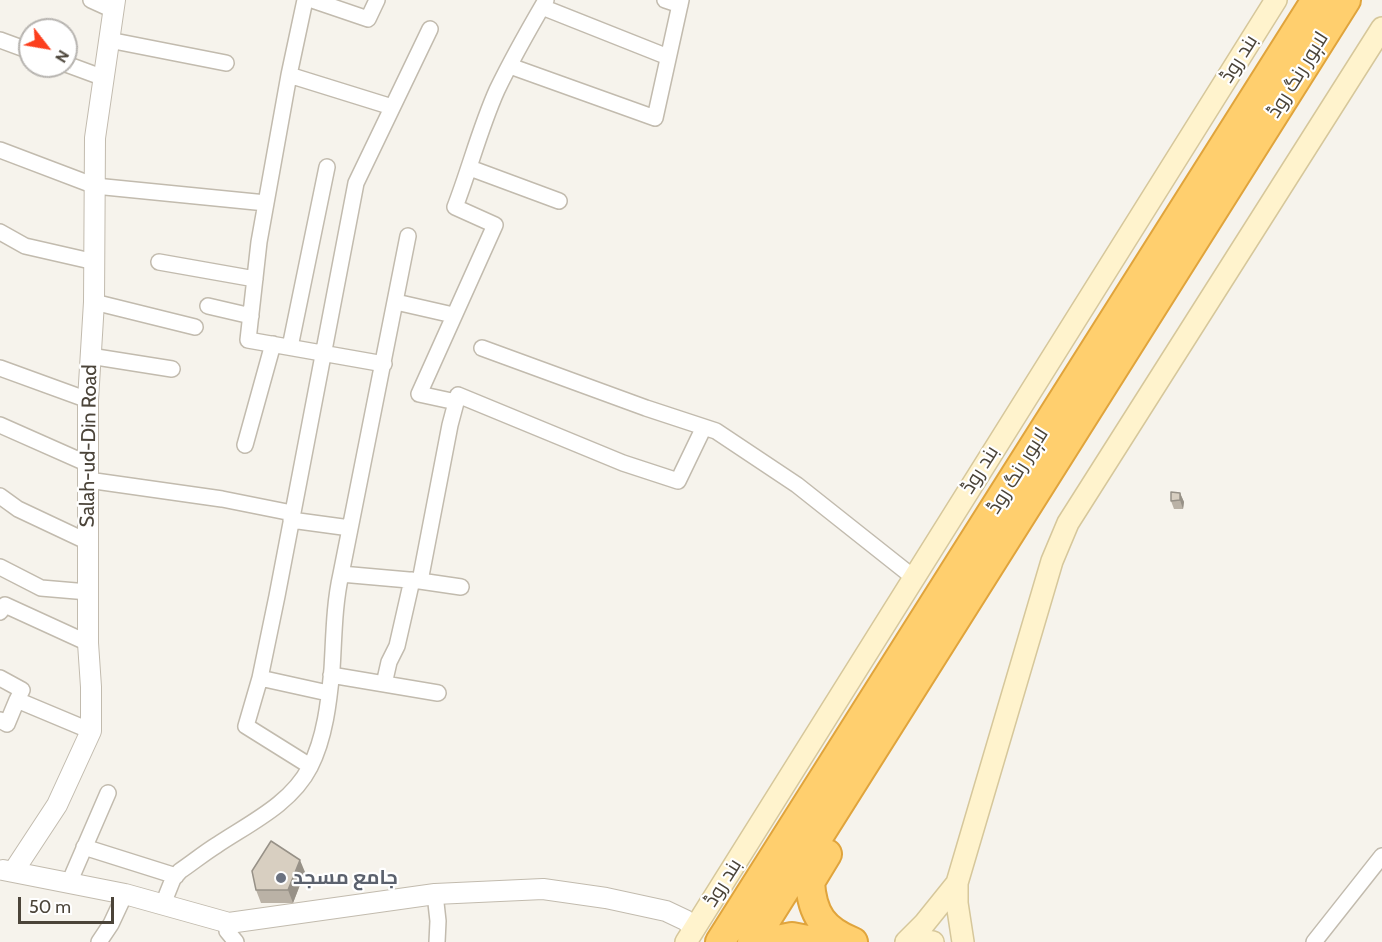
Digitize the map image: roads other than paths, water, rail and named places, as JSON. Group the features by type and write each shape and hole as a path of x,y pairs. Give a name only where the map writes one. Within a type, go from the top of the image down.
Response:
{"highway":[{"name":"لاہور رنگ روڈ","path":"720,942 1316,0"},
{"name":"لاہور رنگ روڈ","path":"752,942 1346,0"},
{"path":"853,942 836,934 823,923 816,913 810,882 965,628 1002,545"},
{"path":"768,942 792,937 818,942"}],"main road":[{"name":"بند روڈ","path":"690,935 1276,0"},
{"path":"963,942 959,923 957,883 1053,561 1068,523 1382,28"},
{"path":"906,942 924,924 957,883"},
{"path":"912,942 933,942"}],"street":[{"path":"92,0 114,5"},
{"path":"305,0 266,203 248,340 384,364"},
{"path":"312,0 368,19 377,0"},
{"path":"510,66 655,118 668,57 675,2"},
{"path":"456,402 419,394 495,225 455,207 470,168 481,129 497,90 544,4 668,57"},
{"name":"Salah-ud-Din Road","path":"6,870 57,805 91,731 88,643 88,400 94,302 96,138 114,5"},
{"path":"310,766 246,726 260,678 356,183 430,30"},
{"path":"109,39 226,63"},
{"path":"0,40 18,47"},
{"path":"78,68 104,78"},
{"path":"289,75 392,108"},
{"path":"0,150 95,186 266,203"},
{"path":"290,347 327,166"},
{"path":"470,168 559,201"},
{"path":"0,232 25,246 94,262"},
{"path":"163,904 176,876 215,846 259,819 279,803 299,784 310,766 325,717 331,675 336,594 408,236"},
{"path":"159,262 255,279"},
{"path":"94,302 195,327"},
{"path":"396,302 453,315"},
{"path":"208,306 251,316"},
{"path":"245,446 273,344"},
{"path":"482,348 716,431 797,485 913,577"},
{"path":"90,356 172,369"},
{"path":"0,369 88,400"},
{"path":"384,684 416,580 458,395 623,463 678,481 704,427"},
{"path":"0,425 88,472 351,528"},
{"path":"0,496 18,509 88,542"},
{"path":"0,567 41,588 88,592"},
{"path":"341,574 461,586"},
{"path":"0,612 5,605 88,643"},
{"path":"331,675 438,693"},
{"path":"0,678 22,690 7,724 0,720"},
{"path":"260,678 328,693"},
{"path":"17,700 91,731"},
{"path":"69,883 108,793"},
{"path":"84,847 176,876"},
{"path":"1314,942 1382,856"},
{"path":"6,870 125,894 229,923 435,894 543,889 606,898 666,911 685,920 690,935"},
{"path":"99,942 111,924 125,894"},
{"path":"435,894 438,921 437,942"},
{"path":"229,923 227,930 236,942"}],"place":[{"name":"جامع مسجد","path":"281,878"}]}
